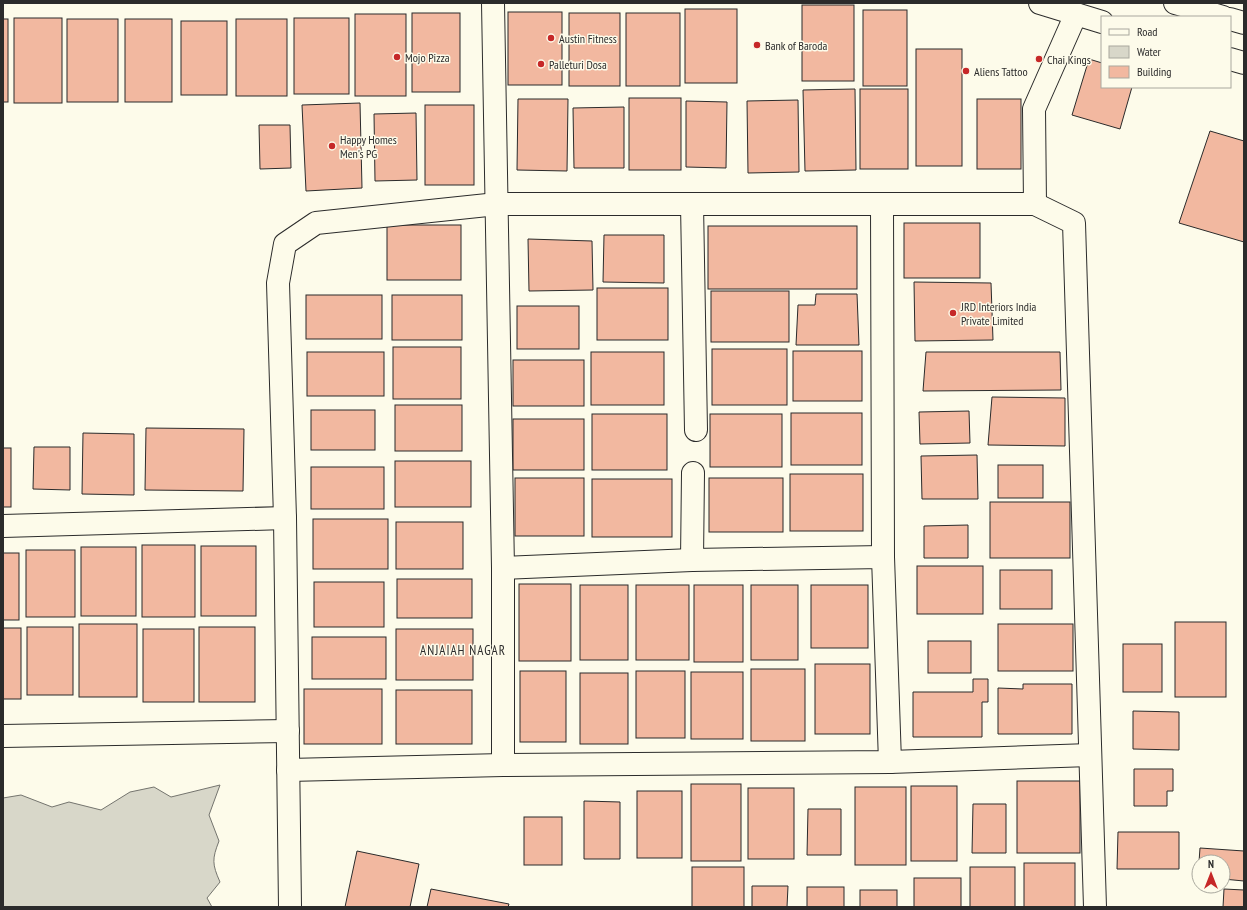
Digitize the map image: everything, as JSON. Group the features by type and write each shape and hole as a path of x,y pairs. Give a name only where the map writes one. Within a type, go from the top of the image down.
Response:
{"street":[{"path":"493,3 503,568 503,766"},
{"path":"1040,3 1101,22"},
{"path":"1175,3 1220,16"},
{"path":"1035,204 1034,109 1076,14"},
{"path":"1231,19 1244,23"},
{"path":"1231,59 1244,63"},
{"path":"290,907 285,518 278,283 285,244 316,223 497,204 1035,204 1074,223 1095,907"},
{"path":"692,204 696,430"},
{"path":"882,204 883,557 890,762"},
{"path":"692,560 693,473"},
{"path":"3,526 285,518"},
{"path":"503,568 692,560 883,557"},
{"path":"3,736 288,731"},
{"path":"288,770 890,762 1090,755"}],"water":[{"path":"220,785 209,815 219,841 214,857 214,866 220,882 207,898 212,907 3,907 3,798 21,795 52,807 69,802 101,810 130,792 154,787 171,797"}],"building":[{"path":"802,5 854,5 854,81 802,81"},
{"path":"685,9 737,9 737,83 685,83"},
{"path":"863,10 907,10 907,86 863,86"},
{"path":"508,12 562,12 562,85 508,85"},
{"path":"412,13 460,13 460,92 412,92"},
{"path":"569,13 620,13 620,86 569,86"},
{"path":"626,13 680,13 680,86 626,86"},
{"path":"355,14 406,14 406,96 355,96"},
{"path":"14,18 62,18 62,103 14,103"},
{"path":"294,18 349,18 349,94 294,94"},
{"path":"3,19 8,19 8,102 3,102"},
{"path":"67,19 118,19 118,102 67,102"},
{"path":"125,19 172,19 172,102 125,102"},
{"path":"236,19 287,19 287,96 236,96"},
{"path":"181,21 227,21 227,95 181,95"},
{"path":"916,49 962,49 962,166 916,166"},
{"path":"1089,59 1101,63 1101,88 1132,88 1120,129 1072,115"},
{"path":"855,89 856,170 805,171 803,90"},
{"path":"860,89 908,89 908,169 860,169"},
{"path":"629,98 681,98 681,170 629,170"},
{"path":"518,99 568,99 567,171 517,170"},
{"path":"977,99 1021,99 1021,169 977,169"},
{"path":"798,100 799,172 748,173 747,101"},
{"path":"686,101 727,102 726,168 686,167"},
{"name":"Happy Homes Men's PG","path":"360,103 362,188 306,191 302,105"},
{"path":"425,105 474,105 474,185 425,185"},
{"path":"624,107 624,168 574,168 573,108"},
{"path":"416,113 417,180 375,181 374,114"},
{"path":"259,125 290,125 291,168 260,169"},
{"path":"1210,131 1244,141 1244,242 1179,223"},
{"path":"904,223 980,223 980,278 904,278"},
{"path":"387,225 461,225 461,280 387,280"},
{"path":"708,226 857,226 857,289 708,289"},
{"path":"604,235 664,235 664,283 603,282"},
{"path":"528,239 592,241 593,290 529,291"},
{"path":"914,282 991,283 993,340 915,341"},
{"path":"597,288 668,288 668,340 597,340"},
{"path":"711,291 789,291 789,342 711,342"},
{"path":"816,294 857,294 859,345 796,345 798,305 815,305"},
{"path":"306,295 382,295 382,339 306,339"},
{"path":"392,295 462,295 462,340 392,340"},
{"path":"517,306 579,306 579,349 517,349"},
{"path":"393,347 461,347 461,399 393,399"},
{"path":"712,349 787,349 787,405 712,405"},
{"path":"793,351 862,351 862,401 793,401"},
{"path":"307,352 384,352 384,396 307,396"},
{"path":"591,352 664,352 664,405 591,405"},
{"path":"926,352 1060,352 1061,390 923,391"},
{"path":"513,360 584,360 584,406 513,406"},
{"path":"992,397 1065,398 1065,446 988,445"},
{"path":"395,405 462,405 462,451 395,451"},
{"path":"311,410 375,410 375,450 311,450"},
{"path":"969,411 970,443 920,444 919,412"},
{"path":"791,413 862,413 862,465 791,465"},
{"path":"592,414 667,414 667,470 592,470"},
{"path":"710,414 782,414 782,467 710,467"},
{"path":"513,419 584,419 584,470 513,470"},
{"path":"146,428 244,429 243,491 145,490"},
{"path":"83,433 134,434 134,495 82,494"},
{"path":"34,447 70,447 70,490 33,489"},
{"path":"3,448 11,448 11,507 3,507"},
{"path":"977,455 978,499 922,499 921,456"},
{"path":"395,461 471,461 471,507 395,507"},
{"path":"998,465 1043,465 1043,498 998,498"},
{"path":"311,467 384,467 384,509 311,509"},
{"path":"790,474 863,474 863,531 790,531"},
{"path":"515,478 584,478 584,536 515,536"},
{"path":"709,478 783,478 783,532 709,532"},
{"path":"592,479 672,479 672,537 592,537"},
{"path":"990,502 1070,502 1070,558 990,558"},
{"path":"313,519 388,519 388,569 313,569"},
{"path":"396,522 463,522 463,569 396,569"},
{"path":"968,525 968,558 924,558 924,526"},
{"path":"142,545 195,545 195,617 142,617"},
{"path":"201,546 256,546 256,616 201,616"},
{"path":"81,547 136,547 136,616 81,616"},
{"path":"26,550 75,550 75,617 26,617"},
{"path":"3,553 19,553 19,620 3,620"},
{"path":"917,566 983,566 983,614 917,614"},
{"path":"1000,570 1052,570 1052,609 1000,609"},
{"path":"397,579 472,579 472,618 397,618"},
{"path":"314,582 384,582 384,627 314,627"},
{"path":"519,584 571,584 571,661 519,661"},
{"path":"580,585 628,585 628,660 580,660"},
{"path":"636,585 689,585 689,660 636,660"},
{"path":"694,585 743,585 743,662 694,662"},
{"path":"751,585 798,585 798,660 751,660"},
{"path":"811,585 868,585 868,648 811,648"},
{"path":"1175,622 1226,622 1226,697 1175,697"},
{"path":"79,624 137,624 137,697 79,697"},
{"path":"998,624 1073,624 1073,671 998,671"},
{"path":"27,627 73,627 73,695 27,695"},
{"path":"199,627 255,627 255,702 199,702"},
{"path":"3,628 21,628 21,699 3,699"},
{"path":"143,629 194,629 194,702 143,702"},
{"path":"396,629 473,629 473,680 396,680"},
{"path":"312,637 386,637 386,679 312,679"},
{"path":"928,641 971,641 971,673 928,673"},
{"path":"1123,644 1162,644 1162,692 1123,692"},
{"path":"815,664 870,664 870,734 815,734"},
{"path":"751,669 805,669 805,741 751,741"},
{"path":"520,671 566,671 566,742 520,742"},
{"path":"636,671 685,671 685,738 636,738"},
{"path":"691,672 743,672 743,739 691,739"},
{"path":"580,673 628,673 628,744 580,744"},
{"path":"973,679 988,679 988,702 982,702 982,737 913,737 913,692 973,692"},
{"path":"1023,684 1072,684 1072,734 998,734 998,688 1023,689"},
{"path":"304,689 382,689 382,744 304,744"},
{"path":"396,690 472,690 472,744 396,744"},
{"path":"1133,711 1179,712 1179,750 1133,749"},
{"path":"1134,769 1173,769 1173,791 1167,791 1167,806 1134,806"},
{"path":"1017,781 1080,781 1080,853 1017,853"},
{"path":"691,784 741,784 741,861 691,861"},
{"path":"911,786 957,786 957,861 911,861"},
{"path":"855,787 906,787 906,865 855,865"},
{"path":"748,788 794,788 794,859 748,859"},
{"path":"637,791 682,791 682,858 637,858"},
{"path":"584,801 620,802 620,859 584,859"},
{"path":"973,804 1006,804 1006,853 972,853"},
{"path":"808,809 841,809 841,855 807,855"},
{"path":"524,817 562,817 562,865 524,865"},
{"path":"1118,832 1179,832 1179,869 1117,869"},
{"path":"1200,848 1244,851 1244,881 1231,880 1231,854 1200,854"},
{"path":"357,851 419,864 410,907 345,907"},
{"path":"1024,863 1075,863 1075,907 1024,907"},
{"path":"692,867 744,867 744,907 692,907"},
{"path":"970,867 1015,867 1015,907 970,907"},
{"path":"914,878 961,878 961,907 914,907"},
{"path":"752,886 788,886 787,907 752,907"},
{"path":"807,887 844,887 844,907 807,907"},
{"path":"431,889 509,904 508,907 427,907"},
{"path":"1231,889 1244,890 1244,907 1223,907 1224,894 1231,894"},
{"path":"860,890 897,890 897,907 860,907"}],"place":[{"name":"Austin Fitness","path":"551,38"},
{"name":"Bank of Baroda","path":"757,45"},
{"name":"Mojo Pizza","path":"397,57"},
{"name":"Chai Kings","path":"1039,59"},
{"name":"Palleturi Dosa","path":"541,64"},
{"name":"Aliens Tattoo","path":"966,71"},
{"name":"Happy Homes Men's PG","path":"332,146"},
{"name":"JRD Interiors India Private Limited","path":"953,313"}],"district":[{"name":"ANJAIAH NAGAR","path":"463,650"}]}
